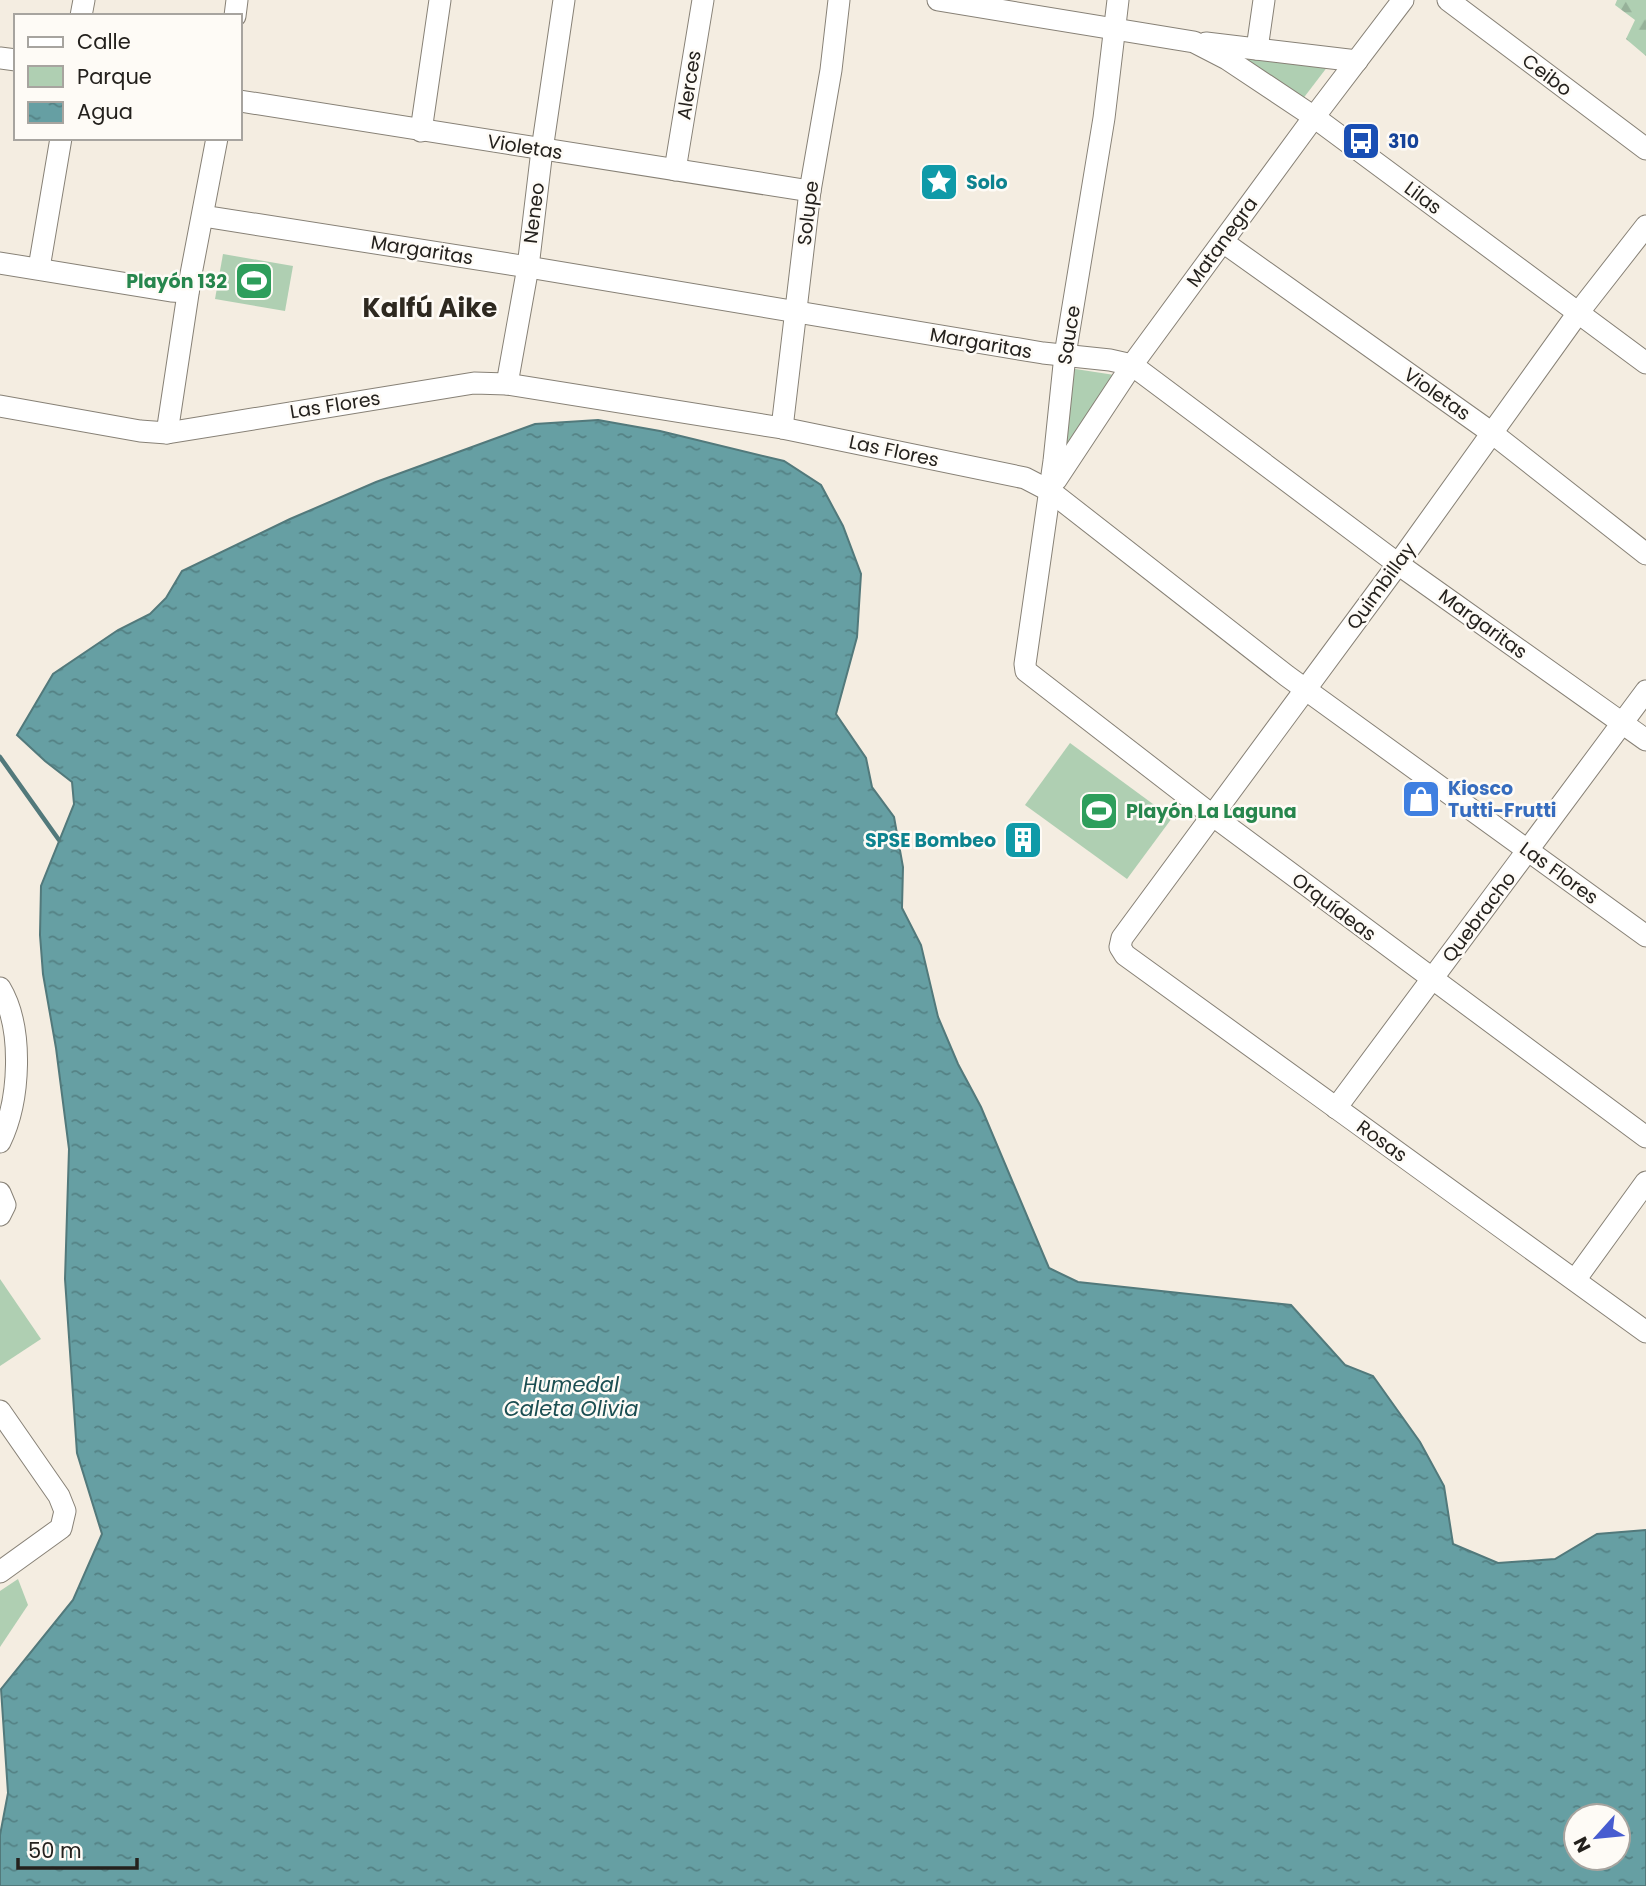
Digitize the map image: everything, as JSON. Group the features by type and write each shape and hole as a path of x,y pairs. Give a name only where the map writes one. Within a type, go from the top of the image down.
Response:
{"street":[{"path":"421,131 440,0"},
{"name":"Neneo","path":"507,384 528,267 564,0"},
{"name":"Alerces","path":"675,170 703,0"},
{"name":"Solupe","path":"782,428 810,191 831,70 839,0"},
{"name":"Lilas","path":"938,0 981,3 1194,42 1357,61"},
{"name":"Sauce","path":"1026,671 1065,355 1104,118 1118,0"},
{"path":"1257,49 1264,0"},
{"name":"Matanegra","path":"1050,491 1064,464 1132,365 1403,0"},
{"name":"Ceibo","path":"1448,0 1646,149"},
{"name":"Lilas","path":"1194,42 1227,59 1314,117 1646,363"},
{"name":"Violetas","path":"242,101 810,191"},
{"path":"39,268 61,140"},
{"path":"167,433 188,292 217,140"},
{"name":"Margaritas","path":"203,216 1043,353 1132,365 1398,564 1646,740"},
{"name":"Quimbillay","path":"1120,947 1122,938 1398,564 1578,313 1646,226"},
{"name":"Violetas","path":"1223,242 1492,433 1646,554"},
{"path":"0,263 188,292"},
{"name":"Las Flores","path":"0,406 140,431 167,433 474,383 507,384 782,428 1025,478 1050,491 1305,689 1646,936"},
{"name":"Orquídeas","path":"1026,671 1212,815 1646,1138"},
{"name":"Quebracho","path":"1336,1108 1646,691"},
{"name":"Rosas","path":"1120,947 1125,955 1646,1332"},
{"path":"0,988 13,1018 16,1042 10,1120 0,1142"},
{"path":"1575,1280 1646,1182"},
{"path":"0,1193 5,1205 0,1215"},
{"path":"0,1411 62,1501 65,1511 61,1528 0,1572"}],"green space":[{"path":"1617,0 1646,0 1646,56 1626,39 1635,20 1615,5"},
{"path":"1227,54 1328,66 1302,100"},
{"name":"Playón 132","path":"223,254 293,266 285,311 215,299"},
{"path":"1069,368 1121,376 1069,453 1061,450"},
{"name":"Playón La Laguna","path":"1070,743 1172,818 1127,879 1025,805"},
{"path":"0,1279 41,1339 0,1366"},
{"path":"18,1579 28,1605 0,1647 0,1591"}],"water":[{"name":"Humedal Caleta Olivia","path":"598,420 660,431 784,461 821,485 843,526 861,574 857,637 836,714 866,758 872,787 894,817 903,867 902,908 921,945 938,1017 958,1064 981,1107 1049,1268 1078,1282 1291,1305 1345,1365 1373,1376 1420,1442 1444,1486 1453,1544 1498,1563 1555,1559 1597,1534 1646,1530 1646,1886 0,1886 0,1835 8,1793 1,1689 73,1600 102,1534 77,1453 65,1279 69,1149 43,974 40,935 41,886 74,804 72,782 17,735 53,674 118,630 150,614 166,598 182,571 290,519 376,482 535,424"}],"waterway":[{"path":"0,757 59,840"}],"place":[{"name":"310","path":"1361,141"},
{"name":"Solo","path":"939,182"},
{"name":"Playón 132","path":"254,281"},
{"name":"Kiosco Tutti-Frutti","path":"1421,799"},
{"name":"Playón La Laguna","path":"1099,811"},
{"name":"SPSE Bombeo","path":"1023,840"}],"district":[{"name":"Kalfú Aike","path":"430,308"}]}
